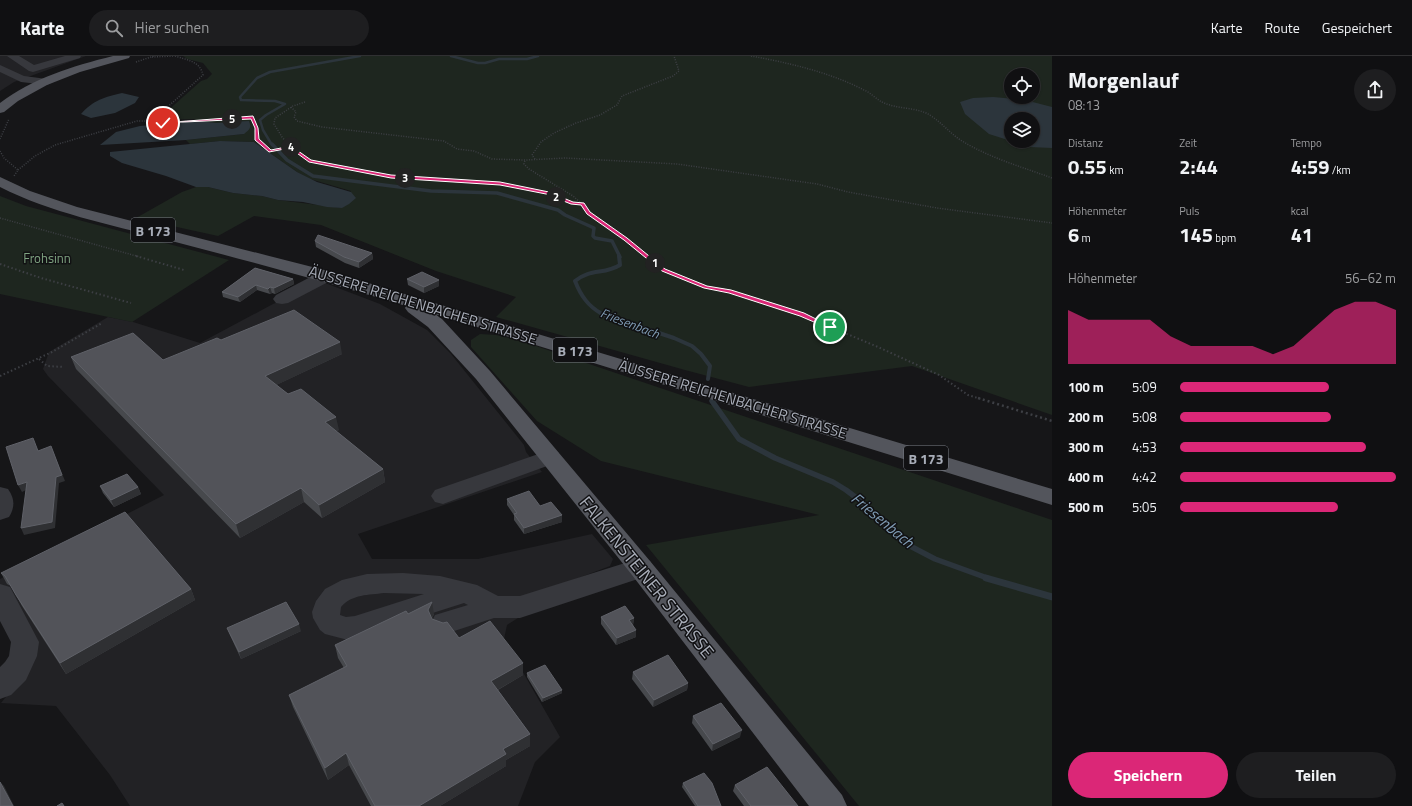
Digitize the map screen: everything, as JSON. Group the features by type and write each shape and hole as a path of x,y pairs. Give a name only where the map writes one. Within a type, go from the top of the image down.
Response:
{"main road":[{"path":"0,98 67,68 107,56"},
{"path":"0,109 39,81 80,69 129,60"},
{"name":"ÄUSSERE REICHENBACHER STRASSE","path":"0,181 25,194 72,210 326,276 480,321 1052,497"},
{"name":"FALKENSTEINER STRASSE","path":"394,296 431,318 483,375 641,568 830,806"},
{"path":"461,316 447,328 453,342 461,339 480,321"}],"street":[{"path":"15,58 33,56"},
{"path":"15,58 33,69 76,56"},
{"path":"0,60 18,72 39,81"},
{"path":"0,68 14,77 39,81"},
{"path":"18,72 36,73 67,68"},
{"path":"282,299 326,276"},
{"path":"443,496 550,457"},
{"path":"0,495 2,501 0,511"},
{"path":"445,623 494,607 520,607 641,568"},
{"path":"466,592 494,607"},
{"path":"0,594 25,642 23,656 16,670 0,686"}],"path":[{"path":"129,60 153,56 175,56 200,65 202,68 202,75 152,121"},
{"path":"535,160 532,155 540,142 554,133 576,123 600,115 617,105 622,96 673,76 679,71 674,56"},
{"path":"751,56 774,60 817,72 865,91 882,102 904,109 916,110 931,116 950,132 974,148 995,158 1052,178"},
{"path":"305,102 291,107 274,118 274,124 282,138 309,161 391,177 500,184 547,193 572,204 582,204"},
{"path":"291,107 296,112 294,117 296,121 322,127 444,141 457,149 474,150 492,159 535,160 565,158 677,164 817,184 848,192 937,208 1052,223"},
{"path":"0,139 7,122 11,118"},
{"path":"18,170 35,156 55,145 137,121 163,123 253,118 257,140 272,151 291,147"},
{"path":"525,160 524,164 529,170 573,196 589,213 626,239 664,270 706,287 729,291 802,315 939,375 968,395 1052,421"},
{"path":"0,216 184,270"},
{"path":"0,264 41,278 131,304"},
{"path":"0,376 39,359 102,323"},
{"path":"39,359 46,366 64,366"}],"shaded area":[{"path":"0,56 86,56 14,82 0,91"},
{"path":"122,93 139,97 135,103 115,113 91,118 81,114 95,102"},
{"path":"973,98 1004,98 1004,104 1040,104 1052,107 1052,148 1040,147 1040,112 1004,112 1004,139 989,134 965,114 960,102"},
{"path":"198,121 216,123 249,121 250,127 244,134 186,140 100,145 116,132 140,126"},
{"path":"220,141 254,142 297,172 317,182 351,192 356,198 342,208 327,207 303,202 278,200 262,196 233,193 208,187 196,187 166,176 122,163 110,156 110,152"},
{"path":"325,283 380,304 427,330 451,354 524,445 526,452 542,472 358,534 372,559 478,559 592,534 613,559 610,566 531,596 539,609 518,618 507,625 504,639 560,737 535,762 518,806 130,806 110,775 56,706 1,703 33,663 0,586 0,579 164,495 48,376 43,369 49,352 108,317 133,322 200,343 273,304"}],"green space":[{"path":"183,56 1052,56 1052,415 912,366 749,387 496,317 516,297 436,271 321,225 254,216 218,236 136,218 182,192 196,187 208,187 233,193 342,208 351,191 310,179 297,172 254,142 220,141 190,144 186,140 244,134 216,123 203,123 194,119 157,120 201,81 207,79 212,74 203,63 187,59"},
{"name":"Frohsinn","path":"0,196 26,206 229,260 132,322 0,294"},
{"path":"480,334 496,335 518,340 1052,520 1052,806 859,806 646,545 819,515 601,461 537,421 471,347 471,340"}],"building":[{"path":"318,235 372,253 359,262 344,257 315,241"},
{"path":"255,268 293,279 274,288 270,287 268,289 256,285 238,297 222,292"},
{"path":"422,272 439,280 424,287 407,279"},
{"path":"294,310 340,342 265,376 288,394 301,389 336,417 325,422 383,469 319,505 301,488 236,524 71,357 133,333 163,360 217,338 221,340"},
{"path":"33,438 38,451 51,446 62,475 56,477 52,522 21,528 27,482 18,485 6,447"},
{"path":"127,474 138,487 111,500 100,486"},
{"path":"529,491 540,506 551,502 562,515 524,528 514,514 517,513 507,499"},
{"path":"125,512 191,589 60,663 5,576 1,573"},
{"path":"286,602 299,624 239,652 227,628"},
{"path":"432,602 428,610 432,619 443,623 447,622 459,638 490,621 523,663 491,681 530,734 503,749 506,754 419,806 375,806 346,753 325,768 289,695 347,666 335,645 406,611 408,614"},
{"path":"625,606 634,618 629,620 636,630 617,638 601,617"},
{"path":"668,655 688,683 654,700 633,672"},
{"path":"545,665 562,690 543,698 527,673"},
{"path":"721,703 742,730 713,744 693,716"},
{"path":"767,767 798,806 751,806 735,785"},
{"path":"704,773 712,783 721,806 698,806 683,783"},
{"path":"0,782 13,806 0,806"},
{"path":"62,803 64,806 57,806"}],"waterway":[{"name":"Friesenbach","path":"272,145 263,130 260,120 285,104 275,101 241,100 240,97 257,78 270,72 360,56"},
{"name":"Friesenbach","path":"451,56 478,63 485,63 499,59 527,59 538,56"},
{"name":"Friesenbach","path":"272,144 287,160 313,176 431,191 497,193 558,210 565,215 594,228 593,236 595,238 612,241 620,257"},
{"name":"Friesenbach","path":"619,256 620,265 608,270 587,274 575,281 586,300 593,308 602,314 674,338 692,346 701,354 710,366 708,379"},
{"name":"Friesenbach","path":"712,401 739,439 775,458 833,482 846,490 862,502 876,517 912,547 935,559 990,579"},
{"name":"Friesenbach","path":"986,578 1052,597"}],"route":[{"path":"163,123 253,118 257,140 265,148 270,151 291,147 309,161 391,177 500,184 547,193 572,204 582,204 589,213 626,239 664,270 706,287 729,291 802,315 830,327"}]}
